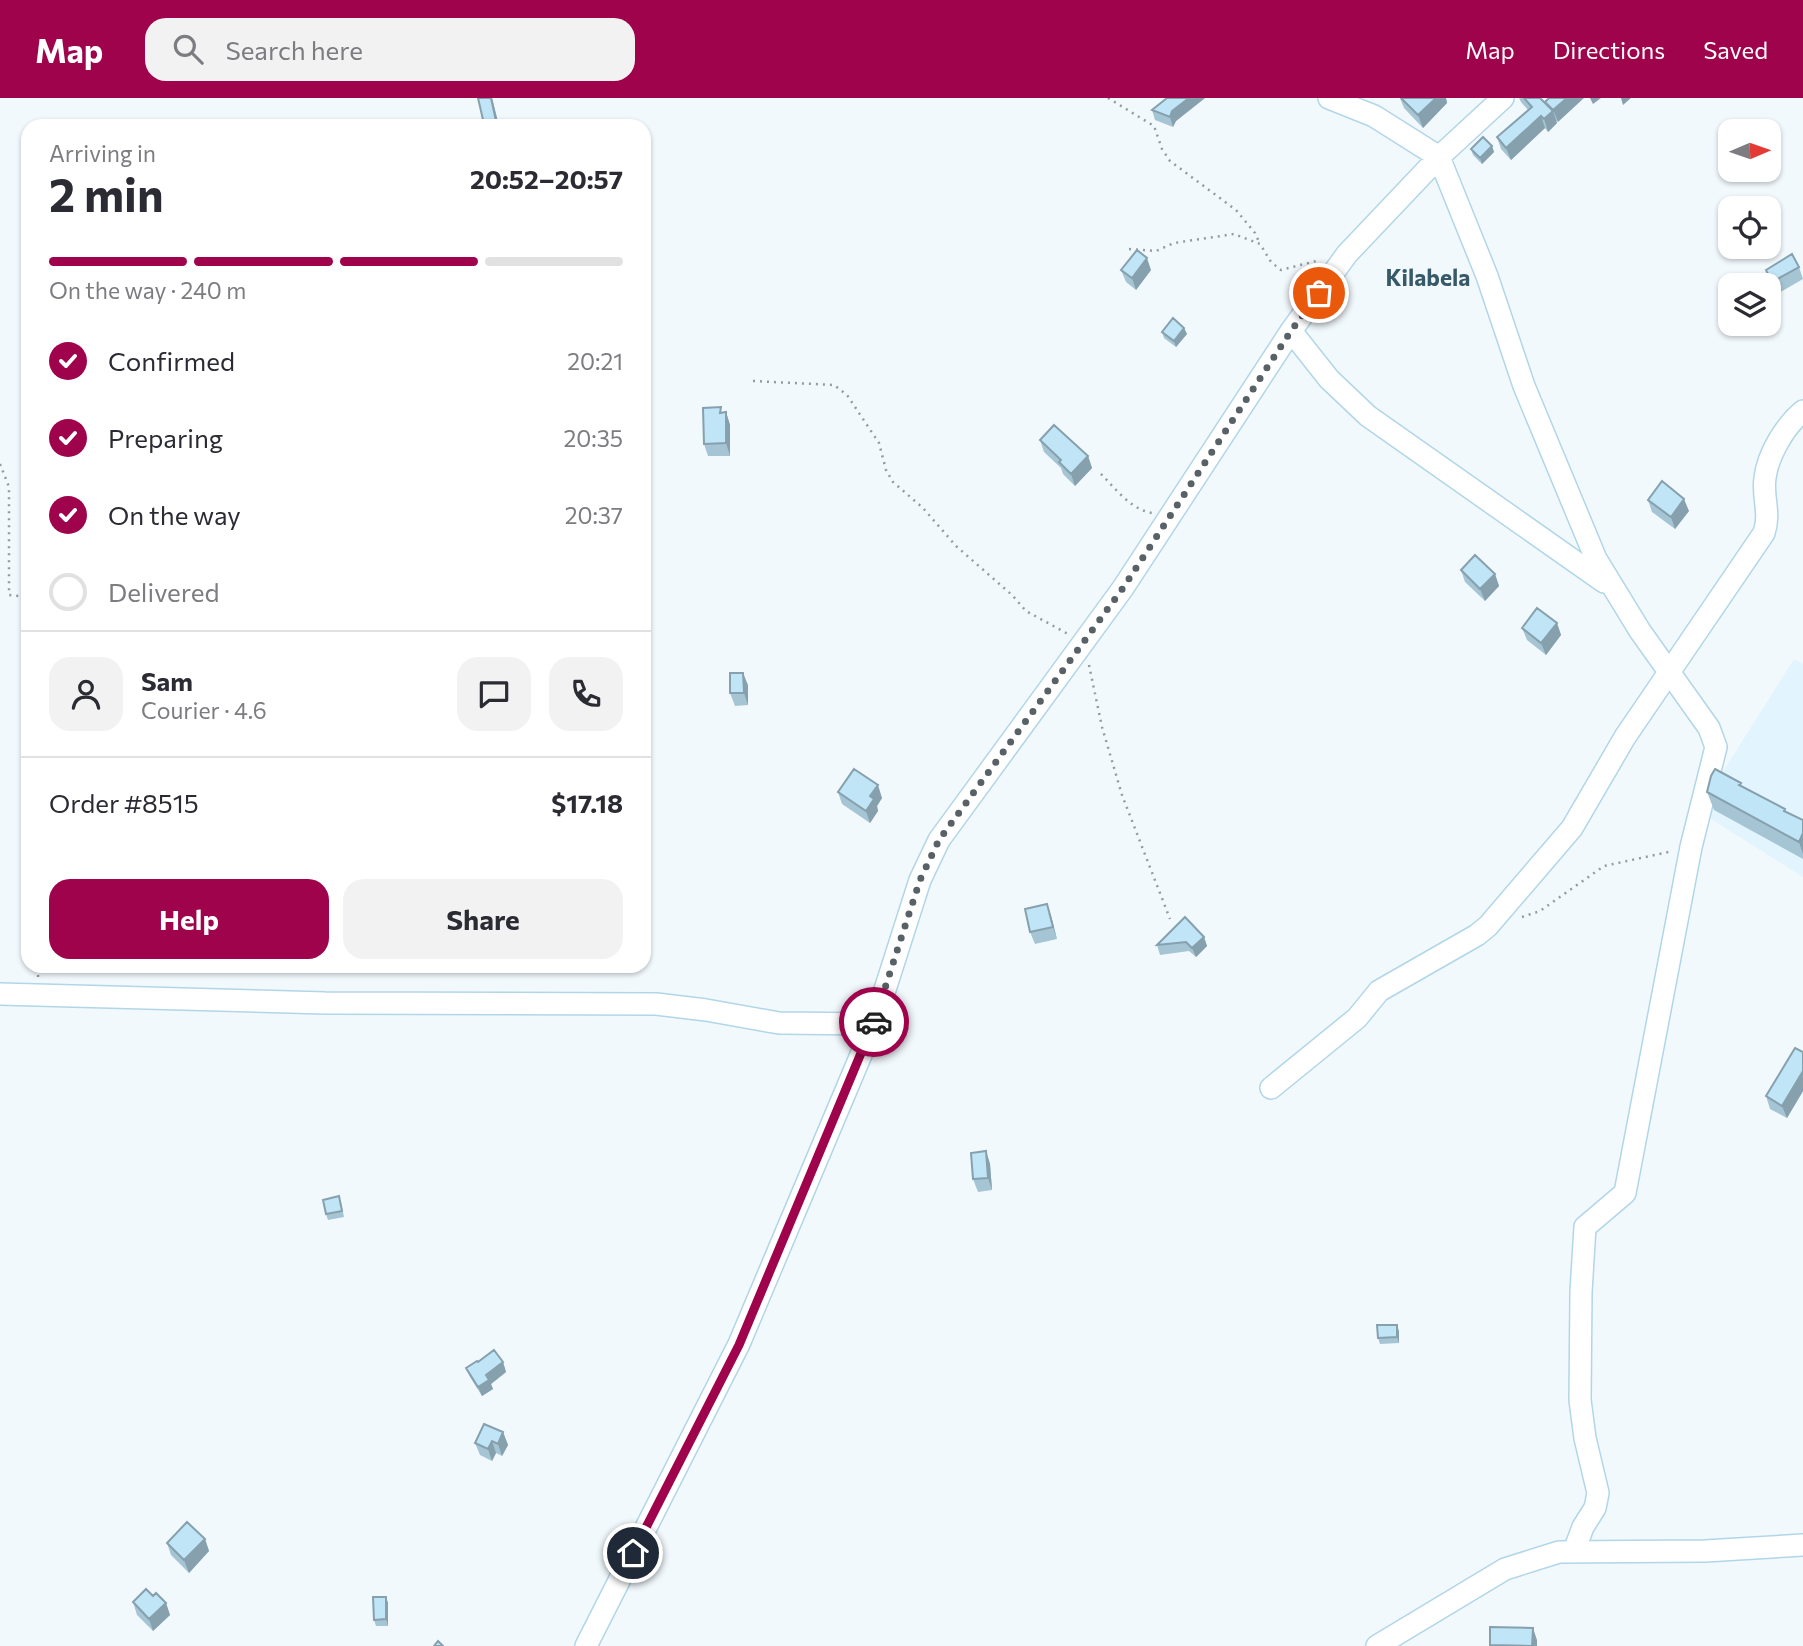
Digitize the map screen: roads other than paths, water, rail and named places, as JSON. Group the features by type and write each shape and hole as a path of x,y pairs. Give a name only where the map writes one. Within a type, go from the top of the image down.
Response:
{"street":[{"path":"1329,98 1374,116 1439,157 1487,276 1524,386 1596,559 1668,672 1709,728 1716,747 1692,846 1625,1194 1585,1227 1581,1292 1580,1400 1585,1438 1598,1493 1595,1507 1583,1527 1574,1551"},
{"path":"586,1646 739,1345 874,1024 920,880 939,840 1123,588 1291,331 1347,254 1439,157 1503,98"},
{"path":"1291,331 1329,379 1368,415 1614,589"},
{"path":"1271,1088 1357,1018 1379,991 1489,926 1572,828 1625,737 1765,533 1769,519 1765,478 1774,449 1792,420 1803,411"},
{"path":"0,994 325,1003 656,1004 779,1023 874,1024"},
{"path":"1377,1646 1505,1570 1559,1552 1705,1551 1803,1545"}],"district":[{"name":"Kilabela","path":"1428,278"}]}
